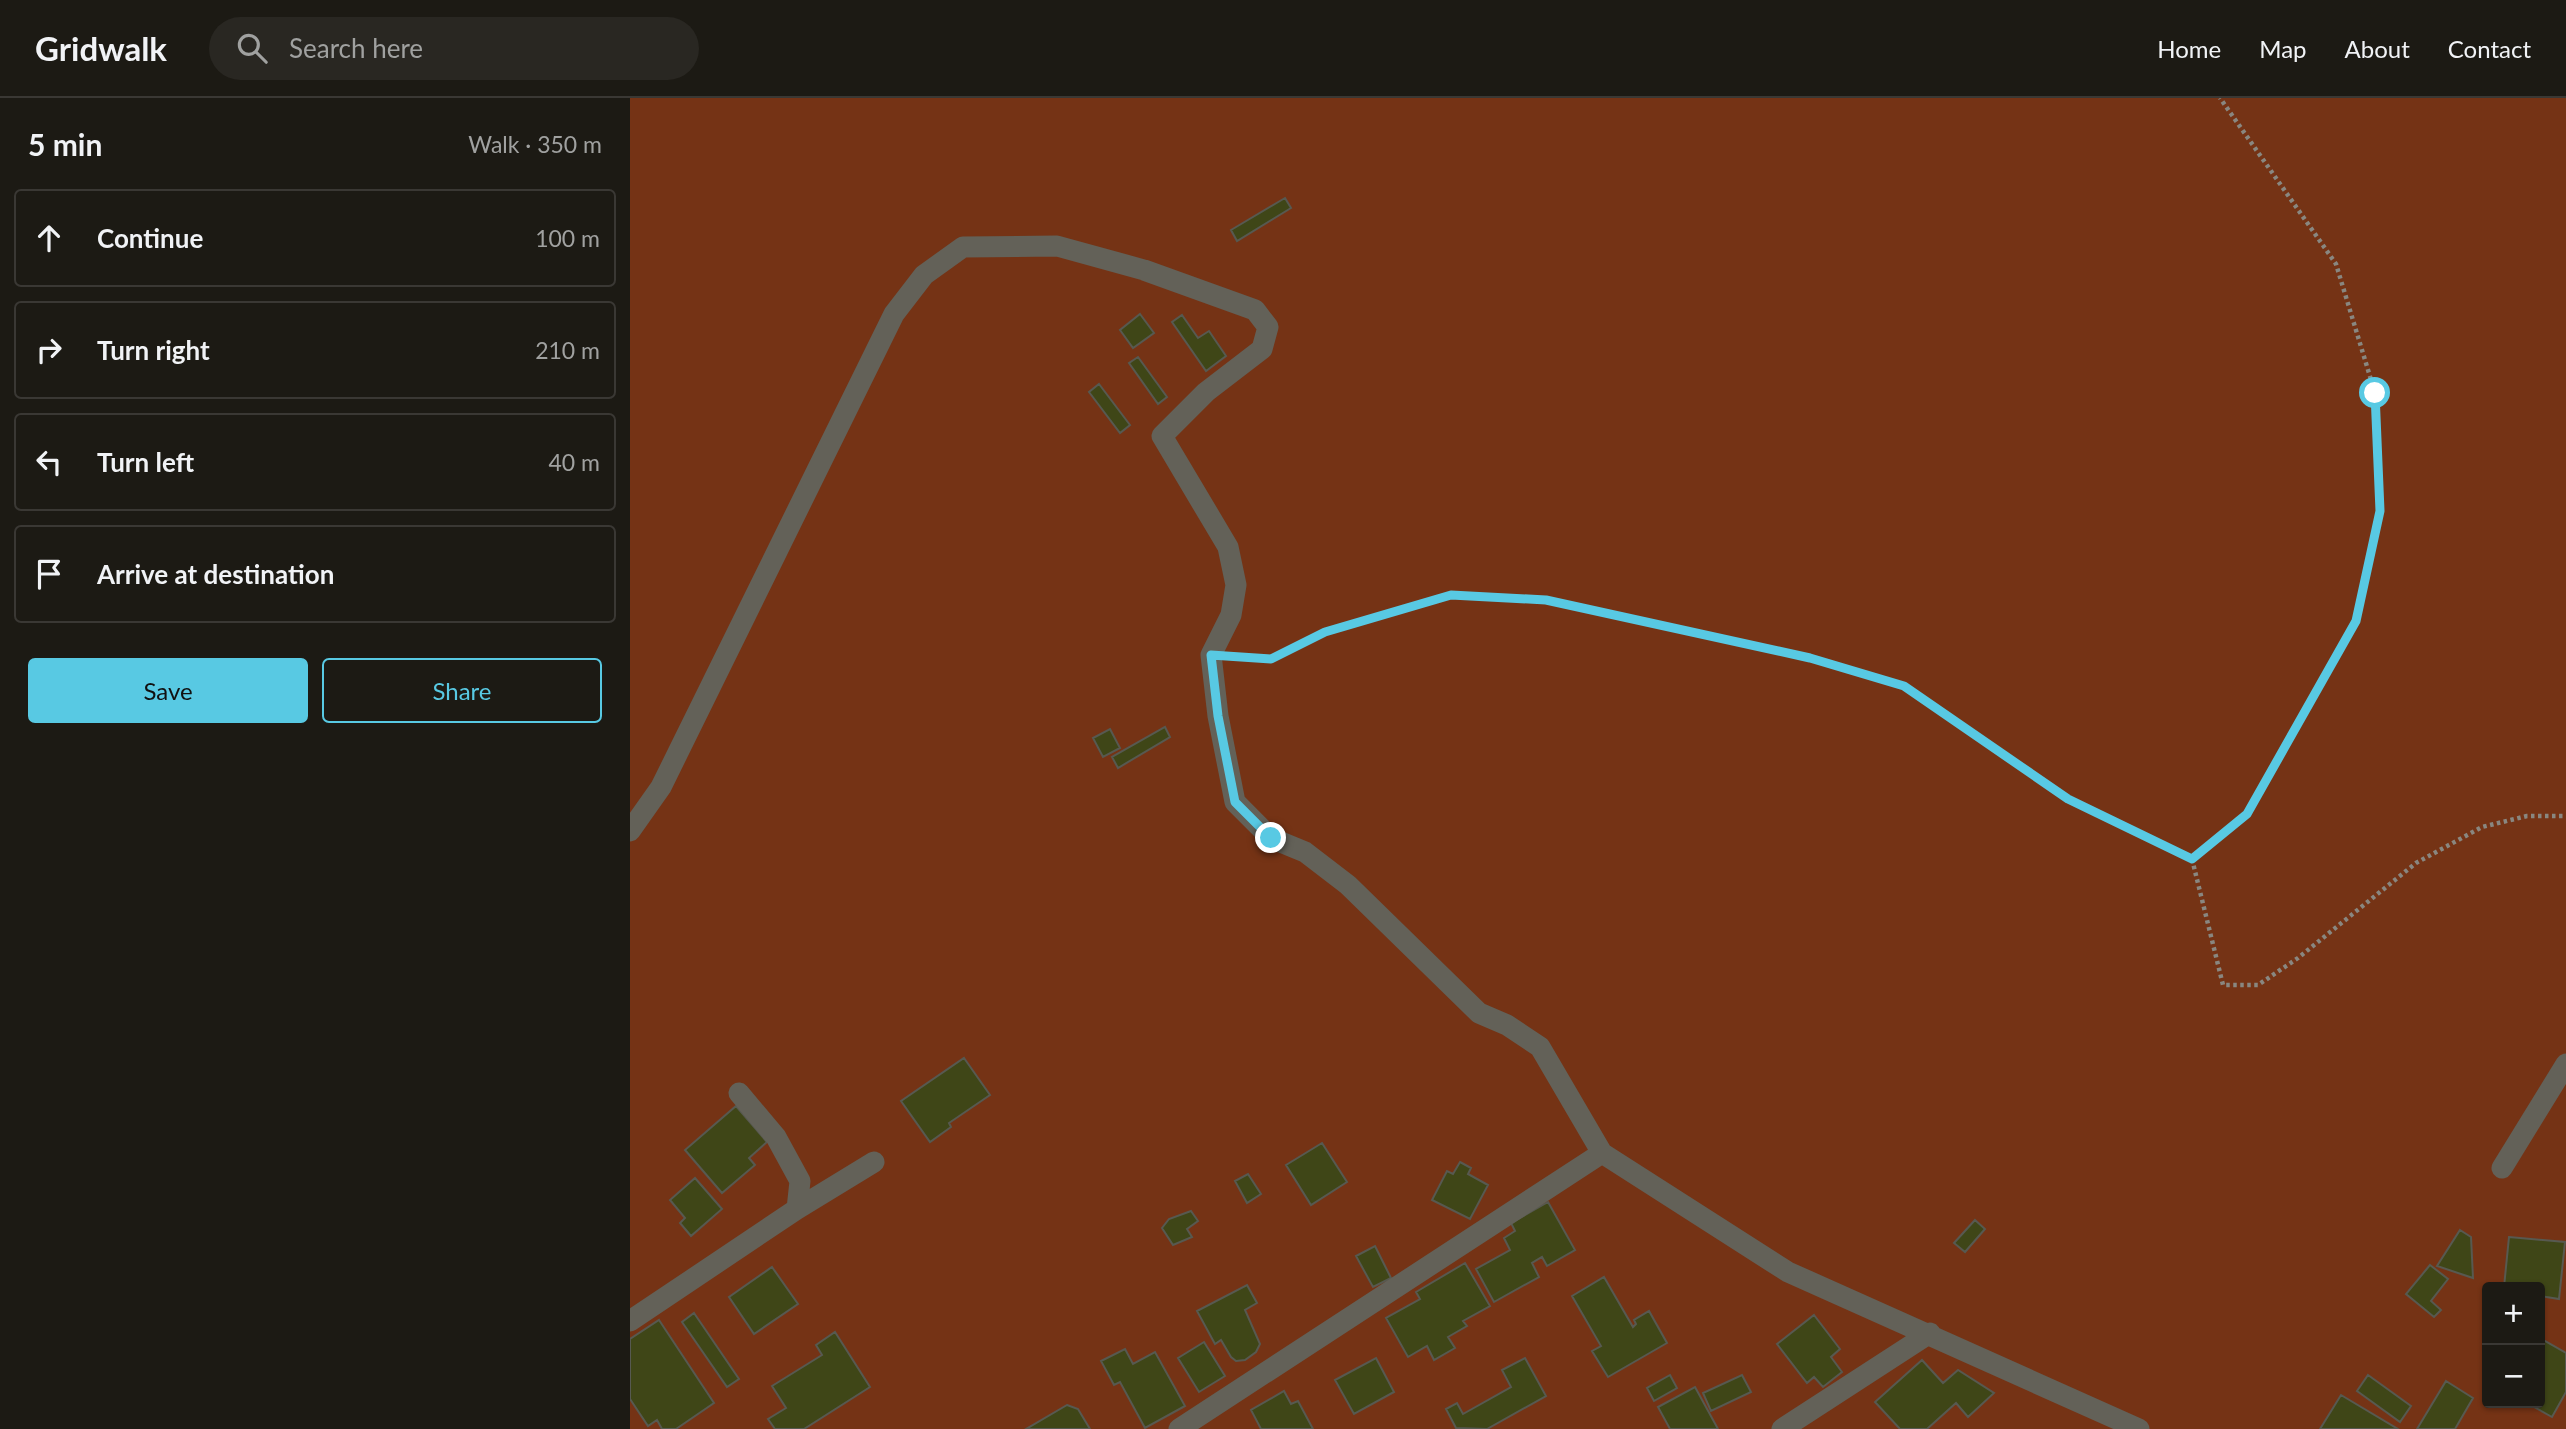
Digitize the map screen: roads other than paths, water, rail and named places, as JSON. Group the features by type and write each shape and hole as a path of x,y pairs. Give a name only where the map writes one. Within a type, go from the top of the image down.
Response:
{"street":[{"path":"630,831 661,786 894,314 924,275 963,247 1057,246 1144,270 1255,310 1268,327 1262,349 1206,392 1162,436 1228,547 1236,585 1231,615 1211,655 1218,716 1235,802 1271,838 1305,852 1348,885 1479,1013 1507,1025 1540,1047 1602,1153 1788,1272 1930,1333 2138,1429"},
{"path":"2502,1168 2566,1063"},
{"path":"739,1093 776,1137 800,1181 797,1209"},
{"path":"1179,1429 1602,1153"},
{"path":"630,1321 797,1209 874,1162"},
{"path":"1782,1429 1930,1333"}]}
